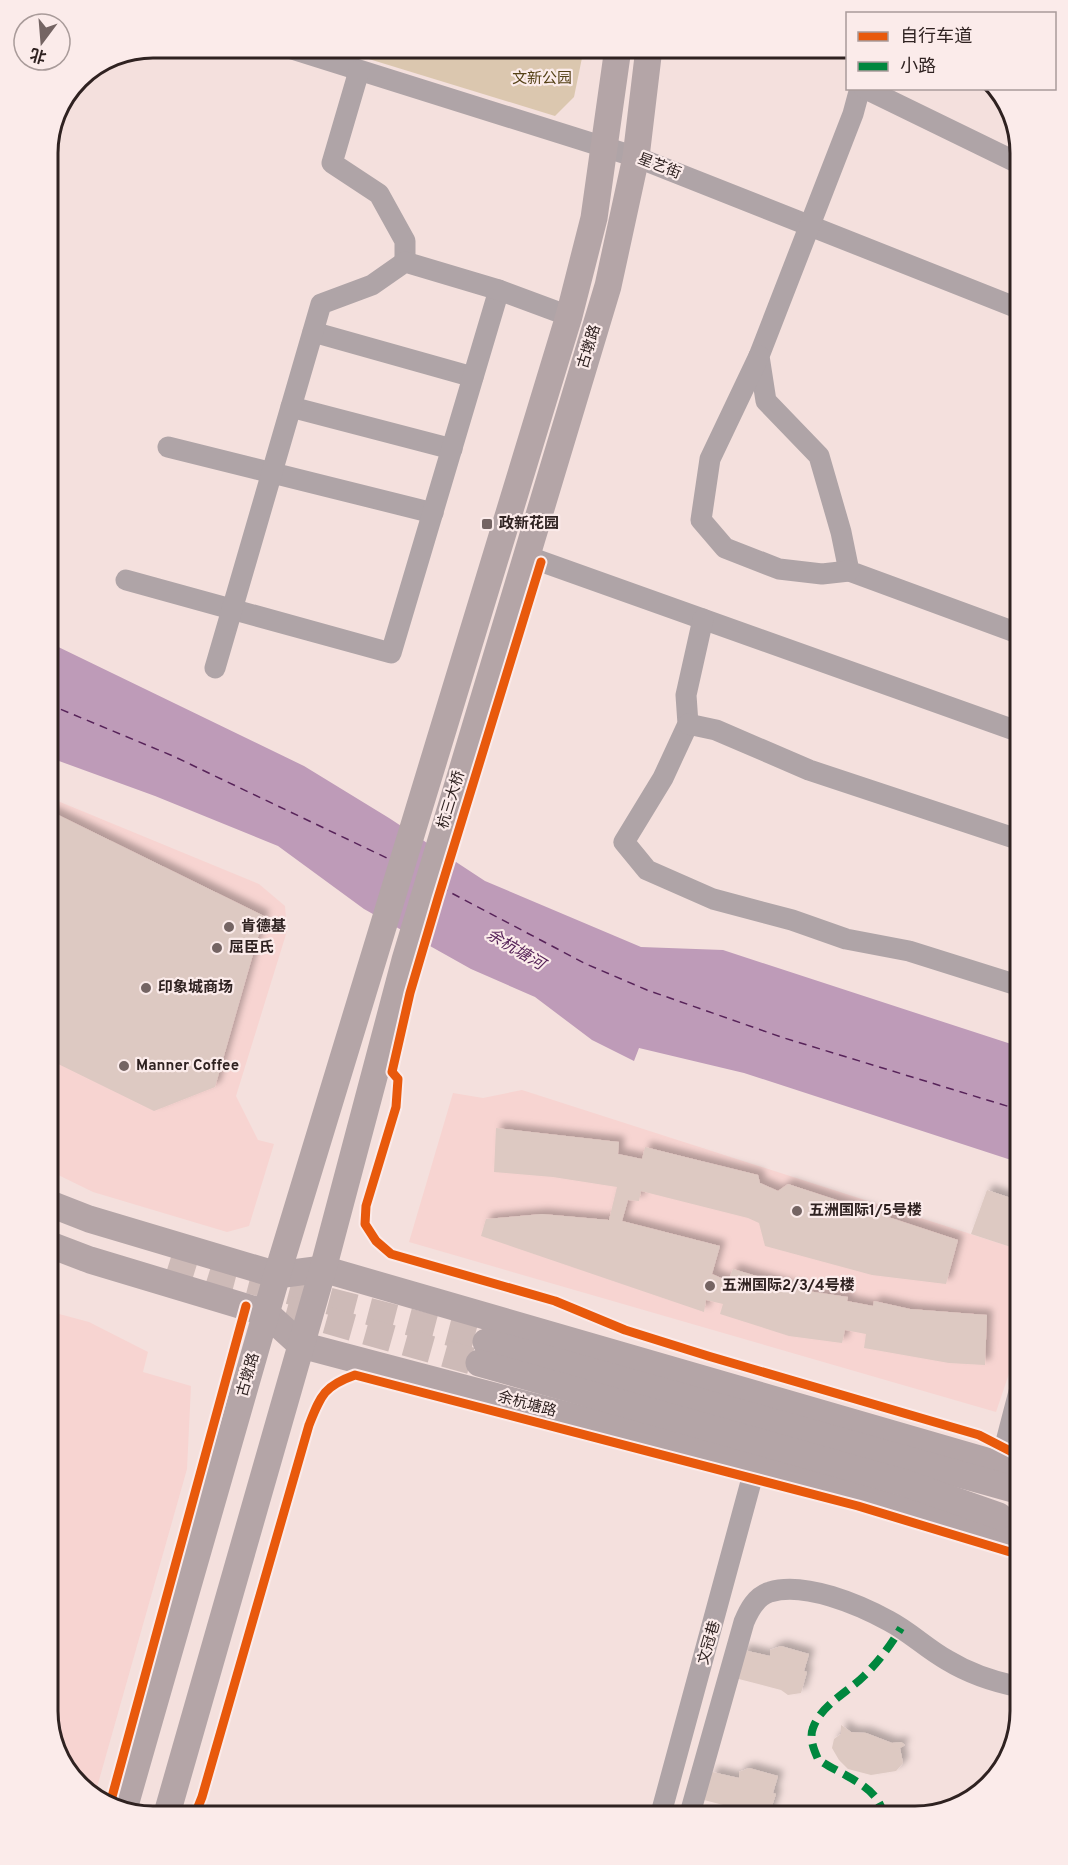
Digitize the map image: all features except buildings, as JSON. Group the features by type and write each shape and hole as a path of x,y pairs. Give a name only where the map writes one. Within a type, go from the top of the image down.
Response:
{"main road":[{"name":"古墩路","path":"473,632 569,316 594,218 606,148 617,59"},
{"name":"古墩路","path":"500,640 609,286 636,158 648,59"},
{"name":"杭三大桥","path":"378,942 473,632"},
{"name":"杭三大桥","path":"323,1269 405,960 500,640"},
{"name":"古墩路","path":"126,1802 277,1275 378,942"},
{"path":"58,1207 89,1219 277,1275 323,1269 1010,1470"},
{"name":"余杭塘路","path":"58,1248 90,1260 266,1313 301,1345 755,1467 914,1513 1010,1533"},
{"path":"169,1806 323,1269"},
{"name":"余杭塘路","path":"1010,1488 483,1352 905,1483 1010,1520"}],"street":[{"name":"星艺街","path":"320,58 636,158 1010,305"},
{"path":"359,71 332,163 379,194 405,241 405,262"},
{"path":"861,90 759,356 710,459 701,519 725,548 779,569 822,574 849,571 1010,630"},
{"path":"866,90 1010,159"},
{"path":"405,262 499,290 569,316"},
{"path":"215,668 321,304 372,285 405,262"},
{"path":"126,580 391,653 499,290"},
{"path":"313,332 473,377"},
{"path":"759,356 766,401 819,456 841,532 849,571"},
{"path":"291,407 452,449"},
{"path":"168,447 433,513"},
{"path":"526,556 1010,728"},
{"path":"703,619 686,695 688,724 663,778 624,843 646,870 713,899 792,920 846,939 909,951 1010,983"},
{"path":"688,724 716,730 809,770 1010,837"},
{"name":"文冠巷","path":"663,1806 755,1467"},
{"path":"692,1806 744,1622 749,1609 770,1592 794,1590 827,1595 866,1609 889,1621 945,1659 975,1675 1010,1684"}],"shaded area":[{"path":"59,801 259,884 285,906 287,931 236,1096 258,1140 274,1144 249,1226 227,1232 93,1192 58,1175"},
{"path":"522,1090 1010,1247 1010,1371 996,1412 409,1242 453,1093 483,1098"},
{"path":"58,1314 89,1322 148,1352 143,1372 191,1386 187,1469 97,1787 82,1774 68,1753 59,1724"}],"green space":[{"name":"文新公园","path":"367,58 582,59 574,97 555,116"}],"water":[{"name":"余杭塘河","path":"59,647 304,766 485,881 641,947 723,950 1010,1044 1010,1160 744,1073 639,1048 634,1061 592,1040 535,997 471,969 364,909 278,846 155,796 59,761"}],"ferry route":[{"path":"59,708 173,756 391,860"},
{"path":"440,887 586,964 647,990 781,1037 1010,1107"}],"tunnel":[{"path":"171,1257 222,1273 486,1342"},
{"path":"287,1309 479,1363"}],"marked path":[{"path":"881,1806 868,1789 818,1759 812,1732 822,1712 858,1682 884,1653 901,1628"}],"cycle path":[{"path":"541,562 410,993 392,1072 398,1079 396,1107 366,1206 365,1224 376,1241 391,1254 555,1301 625,1330 708,1356 979,1435 1010,1451"},
{"path":"112,1797 246,1306"},
{"path":"198,1806 309,1425 325,1393 336,1383 355,1375 858,1506 1010,1552"}],"place":[{"name":"政新花园","path":"487,524"},
{"name":"肯德基","path":"229,927"},
{"name":"屈臣氏","path":"217,948"},
{"name":"印象城商场","path":"146,988"},
{"name":"Manner Coffee","path":"124,1066"},
{"name":"五洲国际1/5号楼","path":"797,1211"},
{"name":"五洲国际2/3/4号楼","path":"710,1286"}]}
